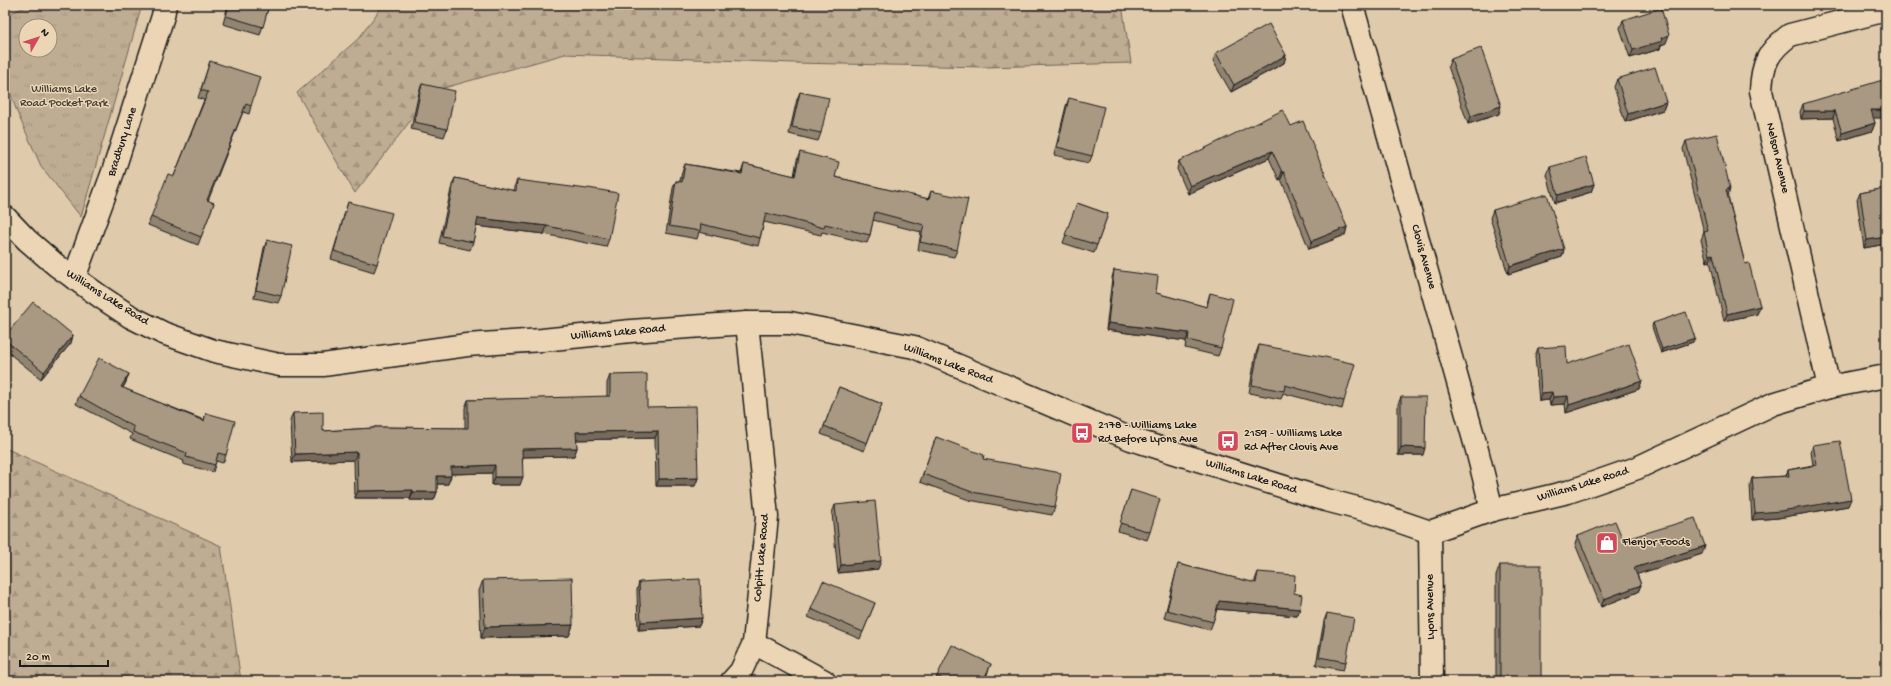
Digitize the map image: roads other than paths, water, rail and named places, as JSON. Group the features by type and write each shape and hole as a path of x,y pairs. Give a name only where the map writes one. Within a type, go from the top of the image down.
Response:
{"main road":[{"name":"Bradbury Lane","path":"74,278 113,172 163,16 165,5"},
{"name":"Clovis Avenue","path":"1352,5 1477,450 1492,510"},
{"name":"Nelson Avenue","path":"1830,387 1761,91 1762,73 1767,59 1777,44 1790,34 1886,10"},
{"name":"Williams Lake Road","path":"5,217 27,240 56,265 131,316 163,333 214,351 280,365 323,365 467,345 542,340 631,330 747,323 790,323 914,347 1131,439 1326,500 1372,512 1430,532 1492,510 1568,492 1637,468 1773,404 1830,387 1886,376"},
{"name":"Colpitt Lake Road","path":"732,681 741,672 754,643 767,517 747,323"},
{"name":"Lyons Avenue","path":"1430,532 1432,681"},
{"path":"754,643 824,681"}],"place":[{"name":"2178 - Williams Lake Rd Before Lyons Ave","path":"1082,433"},
{"name":"2159 - Williams Lake Rd After Clovis Ave","path":"1228,441"},
{"name":"Flenjor Foods","path":"1607,543"}],"park label":[{"name":"Williams Lake Road Pocket Park","path":"64,97"}]}
